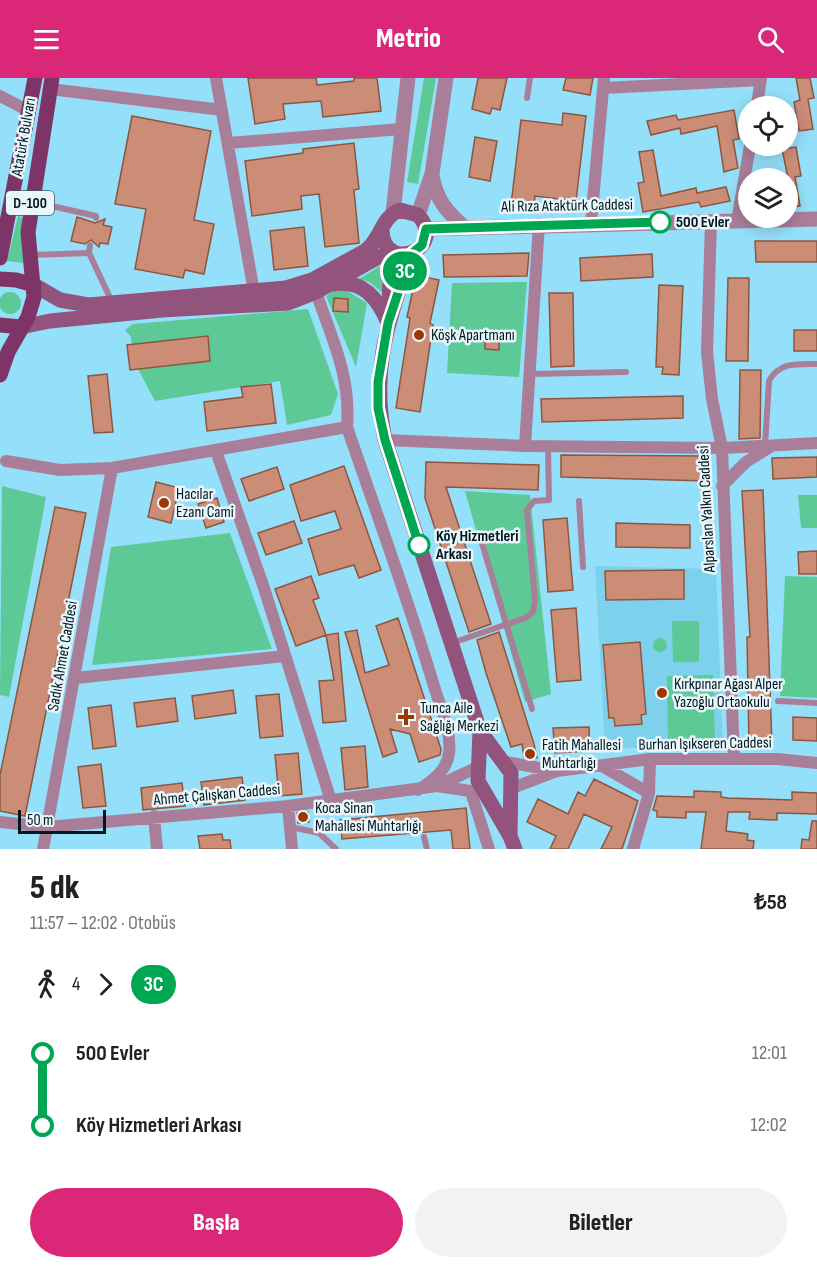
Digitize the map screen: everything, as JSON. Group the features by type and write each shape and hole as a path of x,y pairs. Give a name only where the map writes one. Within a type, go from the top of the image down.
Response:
{"main road":[{"name":"Atatürk Bulvarı","path":"0,258 35,78"},
{"name":"Atatürk Bulvarı","path":"0,375 34,297 28,232 30,201 52,83"},
{"path":"0,279 34,285 55,298 75,304 254,292 293,287 312,280 373,245 384,223 393,213 406,210 418,215 426,229 422,245 411,254 388,323"},
{"path":"382,230 384,241 391,250 411,254"},
{"path":"0,326 21,327 51,321 162,310 277,304 299,300 331,285 391,250"},
{"path":"391,250 388,323 378,382 378,408 385,440 480,731 511,773 513,843"},
{"path":"331,285 354,284 364,289 382,307 388,323"},
{"path":"480,731 478,792 513,843"},
{"path":"480,766 489,760 501,761"},
{"path":"478,792 495,793 510,789"}],"street":[{"path":"216,78 254,292"},
{"path":"393,213 408,78"},
{"path":"418,215 432,174 446,78"},
{"path":"591,223 604,83 761,79 758,96"},
{"path":"52,83 222,110"},
{"path":"0,96 29,111"},
{"path":"229,143 401,129"},
{"path":"737,220 748,156"},
{"path":"432,174 435,192 445,210 464,227"},
{"name":"Ali Rıza Ataktürk Caddesi","path":"426,229 539,224 817,219"},
{"name":"Alparslan Yalkın Caddesi","path":"711,222 707,352 712,399 722,448 734,759"},
{"path":"525,446 539,224"},
{"path":"316,292 347,382 349,399 347,427 426,659 450,741 449,756 443,769 434,780 418,790"},
{"path":"6,462 60,470 112,468 347,427"},
{"path":"385,440 548,447 722,448 782,443 817,443"},
{"path":"722,486 752,456 782,443"},
{"path":"216,451 331,801"},
{"name":"Sadık Ahmet Caddesi","path":"43,849 76,678 112,468"},
{"path":"76,678 285,656"},
{"path":"633,849 649,793 650,759"},
{"name":"Burhan Işıkseren Caddesi","path":"510,789 557,771 650,759 734,759 817,763"},
{"name":"Burhan Işıkseren Caddesi","path":"501,761 557,771"},
{"name":"Ahmet Çalışkan Caddesi","path":"0,822 47,827 331,801 437,786 480,766"},
{"path":"602,766 649,793"},
{"name":"Ahmet Çalışkan Caddesi","path":"437,786 478,792"},
{"path":"478,792 489,849"},
{"path":"288,806 292,849"},
{"path":"154,816 157,849"}],"lane":[{"path":"527,98 530,78"},
{"path":"30,201 96,216 96,218"},
{"path":"30,255 90,249 112,302"},
{"path":"765,445 769,381 774,372 781,367 796,364 817,364"},
{"path":"530,374 626,372"},
{"path":"451,643 525,618 533,612 535,600 527,510 534,501 549,500 548,447"},
{"path":"579,501 584,567"},
{"path":"480,537 532,709"},
{"path":"778,701 817,703"},
{"path":"290,827 319,832 336,849"},
{"path":"424,837 427,849"}],"shaded area":[{"name":"Kırkpınar Ağası Alper Yazoğlu Ortaokulu","path":"595,566 716,569 723,747 605,748"}],"green space":[{"path":"424,78 436,78 418,184 407,182"},
{"path":"18,216 22,217 24,263 7,261"},
{"path":"383,264 382,292 369,282 359,279"},
{"path":"527,282 519,377 447,373 452,283"},
{"path":"344,289 367,303 356,367 326,296 333,291"},
{"path":"10,292 18,295 21,303 18,311 10,314 2,311 -1,303 2,295"},
{"path":"308,309 338,394 331,415 287,425 280,381 155,401 138,369 210,361 208,336 132,345 131,337 125,330 133,324"},
{"path":"2,486 46,497 9,697 0,695"},
{"path":"465,491 530,495 551,694 525,702"},
{"path":"798,495 817,495 817,528 801,528"},
{"path":"230,533 272,649 92,665 111,547"},
{"path":"785,576 817,577 817,698 780,696"},
{"path":"672,621 699,621 699,662 673,662"},
{"path":"657,638 663,638 667,645 663,652 657,652 653,648 653,642"},
{"path":"713,675 715,743 668,744 667,676"}],"building":[{"path":"248,78 316,78 317,85 354,81 354,78 377,78 381,111 323,117 321,101 283,104 285,119 255,124"},
{"path":"478,78 507,78 500,110 492,108 490,114 472,109"},
{"path":"566,78 593,78 590,95 563,90"},
{"path":"796,78 810,78 814,98 808,99 813,129 799,131 798,101 800,100"},
{"path":"734,110 738,139 733,140 738,168 724,172 717,126 681,134 680,128 651,135 647,121 676,115 678,120"},
{"path":"563,113 586,116 576,201 535,196 534,208 511,205 521,120 562,125"},
{"path":"132,116 211,131 194,220 214,224 204,274 185,270 183,278 135,269 146,209 115,204"},
{"path":"475,137 497,141 490,181 469,177"},
{"path":"354,143 359,189 354,190 359,243 325,247 319,194 301,196 302,209 252,216 245,161 303,153 303,149"},
{"path":"653,150 661,196 696,188 697,193 726,187 730,201 701,207 699,202 643,212 638,183 644,182 639,152"},
{"path":"783,156 798,156 801,176 798,176 798,168 786,168"},
{"path":"77,217 95,223 105,219 103,225 112,227 108,244 100,243 99,247 91,240 85,244 71,241"},
{"path":"304,227 308,266 274,270 270,231"},
{"path":"755,241 817,241 817,262 756,262"},
{"path":"529,253 527,276 444,277 443,255"},
{"path":"652,254 653,277 581,281 580,258"},
{"name":"Köşk Apartmanı","path":"416,275 439,280 430,323 433,325 420,412 396,408 410,318 407,317"},
{"path":"728,278 749,278 748,361 726,361"},
{"path":"659,285 683,286 679,375 662,374 663,367 656,367"},
{"path":"549,293 573,293 574,366 551,367"},
{"path":"334,298 348,299 348,312 333,311"},
{"path":"794,330 817,330 817,351 794,351"},
{"path":"485,332 499,333 499,350 485,349"},
{"path":"208,336 210,361 130,370 127,345"},
{"path":"740,370 761,370 760,438 739,439"},
{"path":"107,374 113,432 94,433 88,376"},
{"path":"271,384 276,423 207,431 204,402 243,397 241,387"},
{"path":"683,396 683,418 542,422 541,399"},
{"path":"561,455 707,456 707,481 561,477"},
{"path":"817,457 817,477 773,479 772,458"},
{"path":"426,462 539,465 538,490 446,487 491,624 469,632 425,498"},
{"path":"344,466 381,570 359,578 354,565 319,575 308,539 341,529 335,511 301,521 290,485"},
{"path":"277,467 284,489 249,501 241,479"},
{"name":"Hacılar Ezanı Cami","path":"156,482 179,488 171,523 148,517"},
{"path":"763,490 772,745 749,745 747,637 750,637 742,491"},
{"path":"217,498 224,522 206,528 198,504"},
{"path":"55,507 86,513 25,816 0,811 0,775"},
{"path":"567,518 573,590 548,592 543,520"},
{"path":"294,521 302,543 266,555 258,533"},
{"path":"616,523 690,525 690,548 616,547"},
{"path":"817,551 817,574 799,574 798,552"},
{"path":"684,570 684,599 606,600 605,571"},
{"path":"311,576 319,598 313,600 326,635 296,646 275,589"},
{"path":"576,608 581,680 557,682 551,610"},
{"path":"398,618 441,749 440,755 419,762 410,734 390,729 397,752 383,757 345,632 357,630 365,673 389,665 376,626"},
{"path":"499,632 537,758 524,757 522,744 511,747 486,673 477,640"},
{"path":"338,633 346,721 323,723 319,681 334,680 326,635"},
{"path":"640,642 646,714 641,715 642,724 615,726 614,718 609,718 603,645"},
{"path":"233,690 236,713 195,719 192,696"},
{"path":"279,694 283,736 260,738 256,696"},
{"path":"175,698 178,721 137,727 134,703"},
{"path":"111,705 116,746 93,749 88,708"},
{"path":"793,717 817,718 817,741 793,740"},
{"path":"589,727 590,751 555,753 553,728"},
{"path":"365,746 368,787 345,790 341,748"},
{"path":"298,753 302,794 279,796 275,755"},
{"path":"101,764 106,806 83,808 78,767"},
{"path":"242,777 245,800 204,805 201,782"},
{"path":"594,779 638,801 622,849 601,849 612,827 584,814 568,849 550,849 556,836 527,822 538,799 568,814 578,792 585,796"},
{"path":"182,783 185,806 143,810 141,788"},
{"path":"694,791 721,792 721,797 728,798 792,800 792,792 817,793 817,814 777,813 777,820 749,819 750,812 728,812 726,831 748,834 747,840 754,841 753,849 701,849 706,812 686,812 686,818 657,817 657,811 653,810 657,796 694,797"},
{"path":"466,808 470,849 453,849 451,830 342,839 340,820"},
{"name":"Koca Sinan Mahallesi Muhtarlığı","path":"308,812 309,822 298,823 297,813"},
{"path":"812,821 817,821 817,849 801,849 802,839 809,840"},
{"path":"222,834 223,840 230,840 231,849 200,849 198,836"}],"bus line":[{"name":"3C","path":"419,545 385,440 378,408 378,382 388,323 411,254 422,245 426,229 660,222"}],"place":[{"name":"500 Evler","path":"660,222"},
{"name":"Köşk Apartmanı","path":"419,335"},
{"name":"Hacılar Ezanı Cami","path":"164,503"},
{"name":"Köy Hizmetleri Arkası","path":"419,545"},
{"name":"Kırkpınar Ağası Alper Yazoğlu Ortaokulu","path":"662,693"},
{"name":"Tunca Aile Sağlığı Merkezi","path":"406,717"},
{"name":"Fatih Mahallesi Muhtarlığı","path":"530,754"},
{"name":"Koca Sinan Mahallesi Muhtarlığı","path":"303,817"}]}
